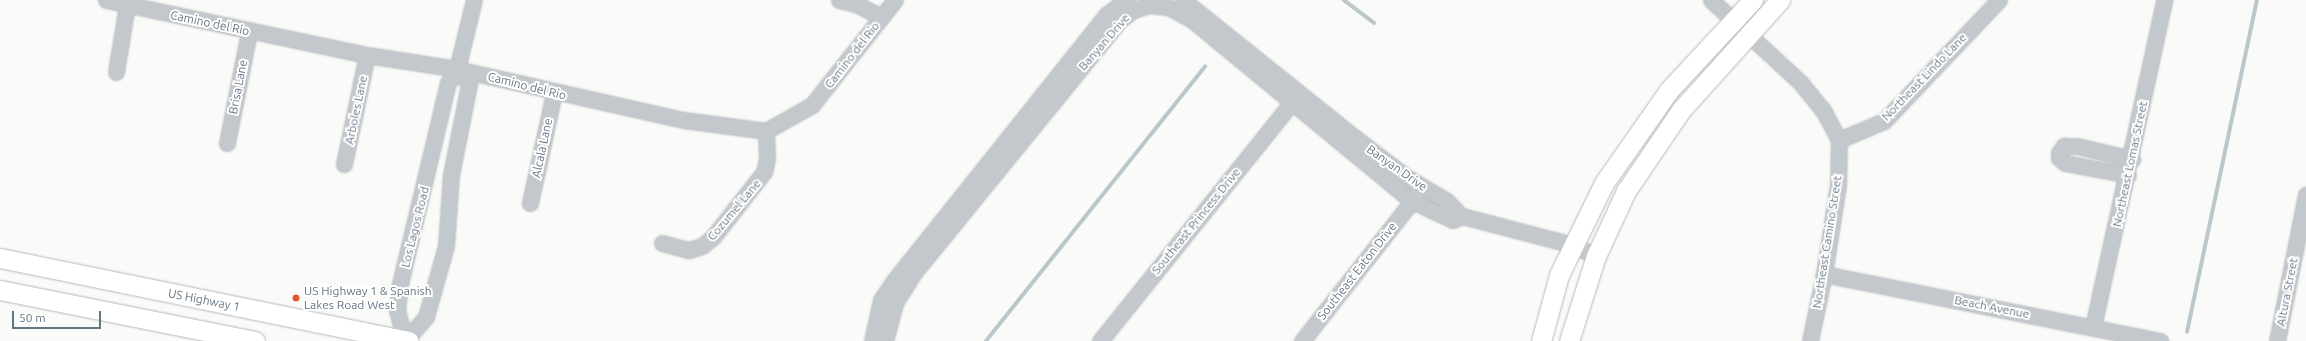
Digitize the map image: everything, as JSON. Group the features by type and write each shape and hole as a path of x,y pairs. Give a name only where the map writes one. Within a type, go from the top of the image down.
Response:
{"main road":[{"path":"1541,341 1557,282 1604,182 1636,134 1669,90 1752,0"},
{"path":"1569,341 1596,256 1626,191 1654,147 1706,80 1780,0"},
{"name":"US Highway 1","path":"0,258 406,341"},
{"path":"0,290 255,341"}],"street":[{"name":"Camino del Rio","path":"106,0 249,32 367,55 457,69 684,120 766,131 812,105 895,0"},
{"name":"Los Lagos Road","path":"406,341 397,311 400,284 448,83 457,69 474,0"},
{"path":"839,0 856,4 882,17"},
{"name":"Banyan Drive","path":"1183,0 1292,102 1412,201 1453,220 1462,216"},
{"name":"Northeast Camino Street","path":"1711,0 1800,82 1823,110 1839,140 1838,185 1824,274 1810,341"},
{"name":"Northeast Lindo Lane","path":"1839,140 1884,121 1999,0"},
{"name":"Northeast Lomas Street","path":"2093,327 2132,159 2164,0"},
{"path":"116,72 127,5"},
{"name":"Banyan Drive","path":"872,341 878,311 896,287 1122,8 1149,5 1168,7 1190,19 1236,48 1408,178 1447,201 1462,216 1574,245 1596,256"},
{"name":"Brisa Lane","path":"227,143 249,32"},
{"name":"Arboles Lane","path":"344,164 367,55"},
{"path":"406,341 426,317 446,246 451,174 469,84 457,69"},
{"name":"Alcala Lane","path":"530,203 554,92"},
{"name":"Southeast Princess Drive","path":"1100,341 1292,102"},
{"name":"Cozumel Lane","path":"662,243 689,250 702,246 713,237 764,172 767,159 766,131"},
{"path":"2128,175 2065,163 2059,158 2059,153 2064,146 2076,146 2132,159"},
{"name":"Altura Street","path":"2277,341 2306,195"},
{"name":"Southeast Eaton Drive","path":"1302,341 1412,201"},
{"name":"Beach Avenue","path":"1824,274 2160,341"},
{"name":"Banyan Drive","path":"885,341 896,287"}],"waterway":[{"path":"1344,0 1374,23"},
{"path":"2187,332 2257,0"},
{"path":"986,341 1205,67"}],"place":[{"name":"US Highway 1 & Spanish Lakes Road West","path":"296,298"}]}
